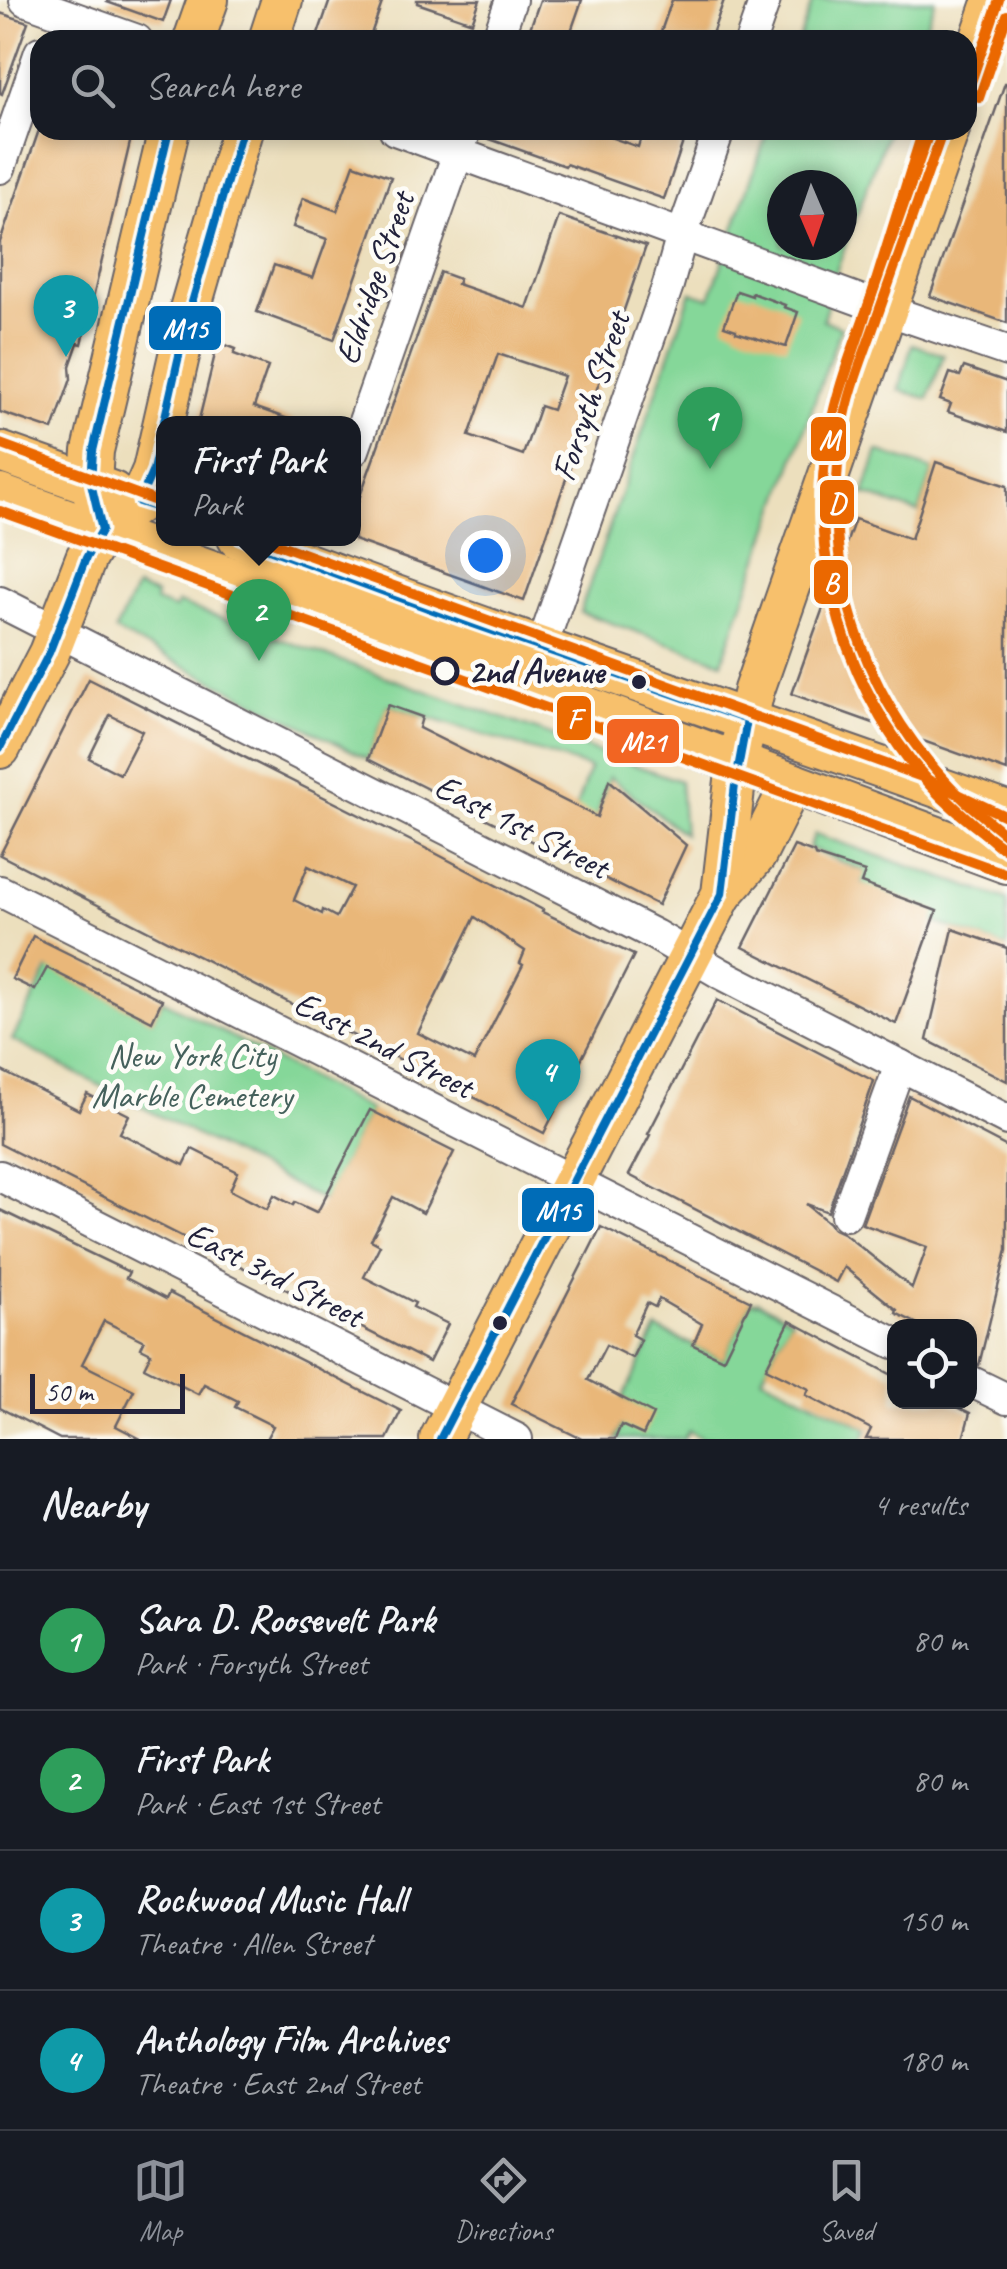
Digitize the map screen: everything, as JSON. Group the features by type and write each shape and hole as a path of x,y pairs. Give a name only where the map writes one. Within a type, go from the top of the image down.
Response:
{"main road":[{"path":"198,30 208,0"},
{"path":"272,30 282,0"},
{"path":"977,50 994,0"},
{"path":"102,530 91,484 96,433 167,140"},
{"path":"165,416 188,316 239,140"},
{"path":"722,894 737,763 754,690 946,140"},
{"path":"0,452 152,506"},
{"path":"152,506 156,453"},
{"path":"0,495 535,666 746,720 1007,812"},
{"path":"0,748 58,632 86,558 102,530 152,506"},
{"path":"281,546 318,553 535,666 737,763 1007,864"},
{"path":"448,1423 722,894 756,854 792,783"}],"street":[{"path":"24,0 57,5 114,30"},
{"path":"500,30 511,0"},
{"path":"754,30 765,0"},
{"path":"48,30 57,5"},
{"path":"0,168 30,81"},
{"name":"Forsyth Street","path":"535,666 715,140"},
{"path":"462,142 682,235 1007,351"},
{"name":"Eldridge Street","path":"361,430 462,142"},
{"name":"East 1st Street","path":"0,602 655,935 1007,1120"},
{"name":"East 2nd Street","path":"0,891 887,1339"},
{"path":"846,1215 900,1064"},
{"name":"East 3rd Street","path":"0,1176 448,1423 517,1439"},
{"path":"977,1384 1007,1399"}],"green space":[{"path":"813,0 935,0 924,30 802,30"},
{"path":"765,140 884,140 857,214 857,170 767,170 767,260 840,260 823,320 841,327 722,662 580,612 691,292 710,298"},
{"path":"912,344 944,355 928,399 899,390"},
{"path":"878,451 933,470 919,513 864,494"},
{"path":"136,588 156,595 155,602 175,609 178,603 680,781 684,834 609,777 581,866 559,855 590,768 388,705 368,759 115,631"},
{"path":"815,834 1007,900 1007,948 932,921 861,883 864,871 809,848"},
{"name":"New York City Marble Cemetery","path":"49,968 152,1020 162,1000 370,1110 324,1201 12,1040"},
{"path":"751,1301 791,1319 762,1377 868,1428 863,1439 704,1439 689,1431 684,1439 615,1439 632,1404 623,1398 657,1329 723,1359"}],"building":[{"path":"108,0 171,0 163,22"},
{"path":"330,0 383,0 372,30 320,30"},
{"path":"417,0 480,0 472,22"},
{"path":"540,0 582,0 572,30 530,30"},
{"path":"672,0 724,0 714,30 662,30"},
{"path":"0,13 28,22 2,94 0,93"},
{"path":"1007,83 1007,323 930,296"},
{"path":"36,140 131,140 82,344 78,343 70,366 71,379 53,430 0,412 0,242"},
{"path":"492,140 618,140 638,147 640,140 684,140 664,199"},
{"path":"354,164 391,177 334,340 257,312 274,265 313,278 327,239 293,227 303,198 337,211"},
{"path":"559,216 646,246 524,601 361,543 361,493 440,272 459,279 457,284 527,308","holes":["498,354 564,376 552,410 540,406 523,455 469,436"]},
{"path":"737,291 798,312 786,347 724,326"},
{"path":"218,342 236,349 234,354 268,367 254,407 280,416 200,416"},
{"path":"964,367 1007,382 1007,432 948,412 951,404 940,400 950,373 960,376"},
{"path":"936,462 1007,486 1007,771 792,694 855,519 911,539"},
{"path":"89,679 435,853 542,912 634,955 544,1133 0,855","holes":["110,715 142,731 120,774 89,758","308,866 352,887 336,917 294,900","475,917 525,951 520,963 523,965 474,1061 418,1033"]},
{"path":"388,705 422,717 419,728 597,817 609,780 686,845 658,905 368,759"},
{"path":"794,846 865,872 861,883 937,911 896,1024 743,947"},
{"path":"953,929 1007,948 1007,1081 927,1040"},
{"path":"33,936 162,1000 152,1021 47,968 35,990 12,979"},
{"path":"717,1000 874,1081 828,1212 806,1204 912,1288 927,1247 862,1224 909,1096 1007,1147 1007,1250 979,1365 977,1319 908,1319 844,1267 836,1282 629,1175"},
{"path":"0,1070 79,1110 87,1094 129,1115 120,1133 184,1165 192,1149 238,1172 230,1190 267,1209 274,1195 318,1211 370,1110 454,1152 423,1213 393,1197 371,1240 380,1245 364,1277 448,1324 429,1362 0,1144"},
{"path":"0,1210 129,1272 126,1278 166,1299 169,1293 401,1411 387,1439 266,1439 273,1426 235,1407 238,1401 204,1384 198,1394 144,1367 151,1353 141,1348 144,1341 104,1321 82,1364 134,1390 116,1426 141,1439 60,1439 0,1408"},
{"path":"601,1227 751,1301 723,1359 693,1345 702,1324 659,1299 655,1307 647,1303 632,1335 641,1340 632,1358 606,1345 588,1380 653,1414 643,1435 621,1425 615,1439 582,1439 511,1404"},
{"path":"790,1321 887,1372 887,1409 962,1409 970,1413 963,1439 866,1439 871,1429 806,1395 809,1389 766,1368"}],"transit line":[{"name":"D","path":"977,65 999,0"},
{"name":"B","path":"979,98 1007,15"},
{"name":"M15","path":"0,748 49,653 86,558 102,530 91,483 93,451 167,140"},
{"name":"M15","path":"165,416 188,316 239,140"},
{"name":"M","path":"920,140 832,420 824,470 822,521 828,572 839,623 880,718 942,798 1007,850"},
{"name":"B","path":"926,140 835,404 825,463 826,554 847,642 886,724 932,784 999,846"},
{"name":"D","path":"939,140 849,399 837,479 837,530 843,579 855,626 872,672 896,716 960,796 1007,836"},
{"name":"F","path":"0,444 156,501"},
{"name":"M15","path":"156,457 139,502 156,507"},
{"name":"M21","path":"0,508 1003,875"},
{"name":"F","path":"0,511 1007,874"},
{"name":"M15","path":"261,546 747,720 722,894 440,1439"},
{"name":"F","path":"283,546 922,777 1007,817"}],"place":[{"name":"Rockwood Music Hall","path":"66,357"},
{"name":"Sara D. Roosevelt Park","path":"710,469"},
{"name":"First Park","path":"259,661"},
{"name":"2nd Avenue","path":"445,671"},
{"name":"Anthology Film Archives","path":"548,1121"}]}
